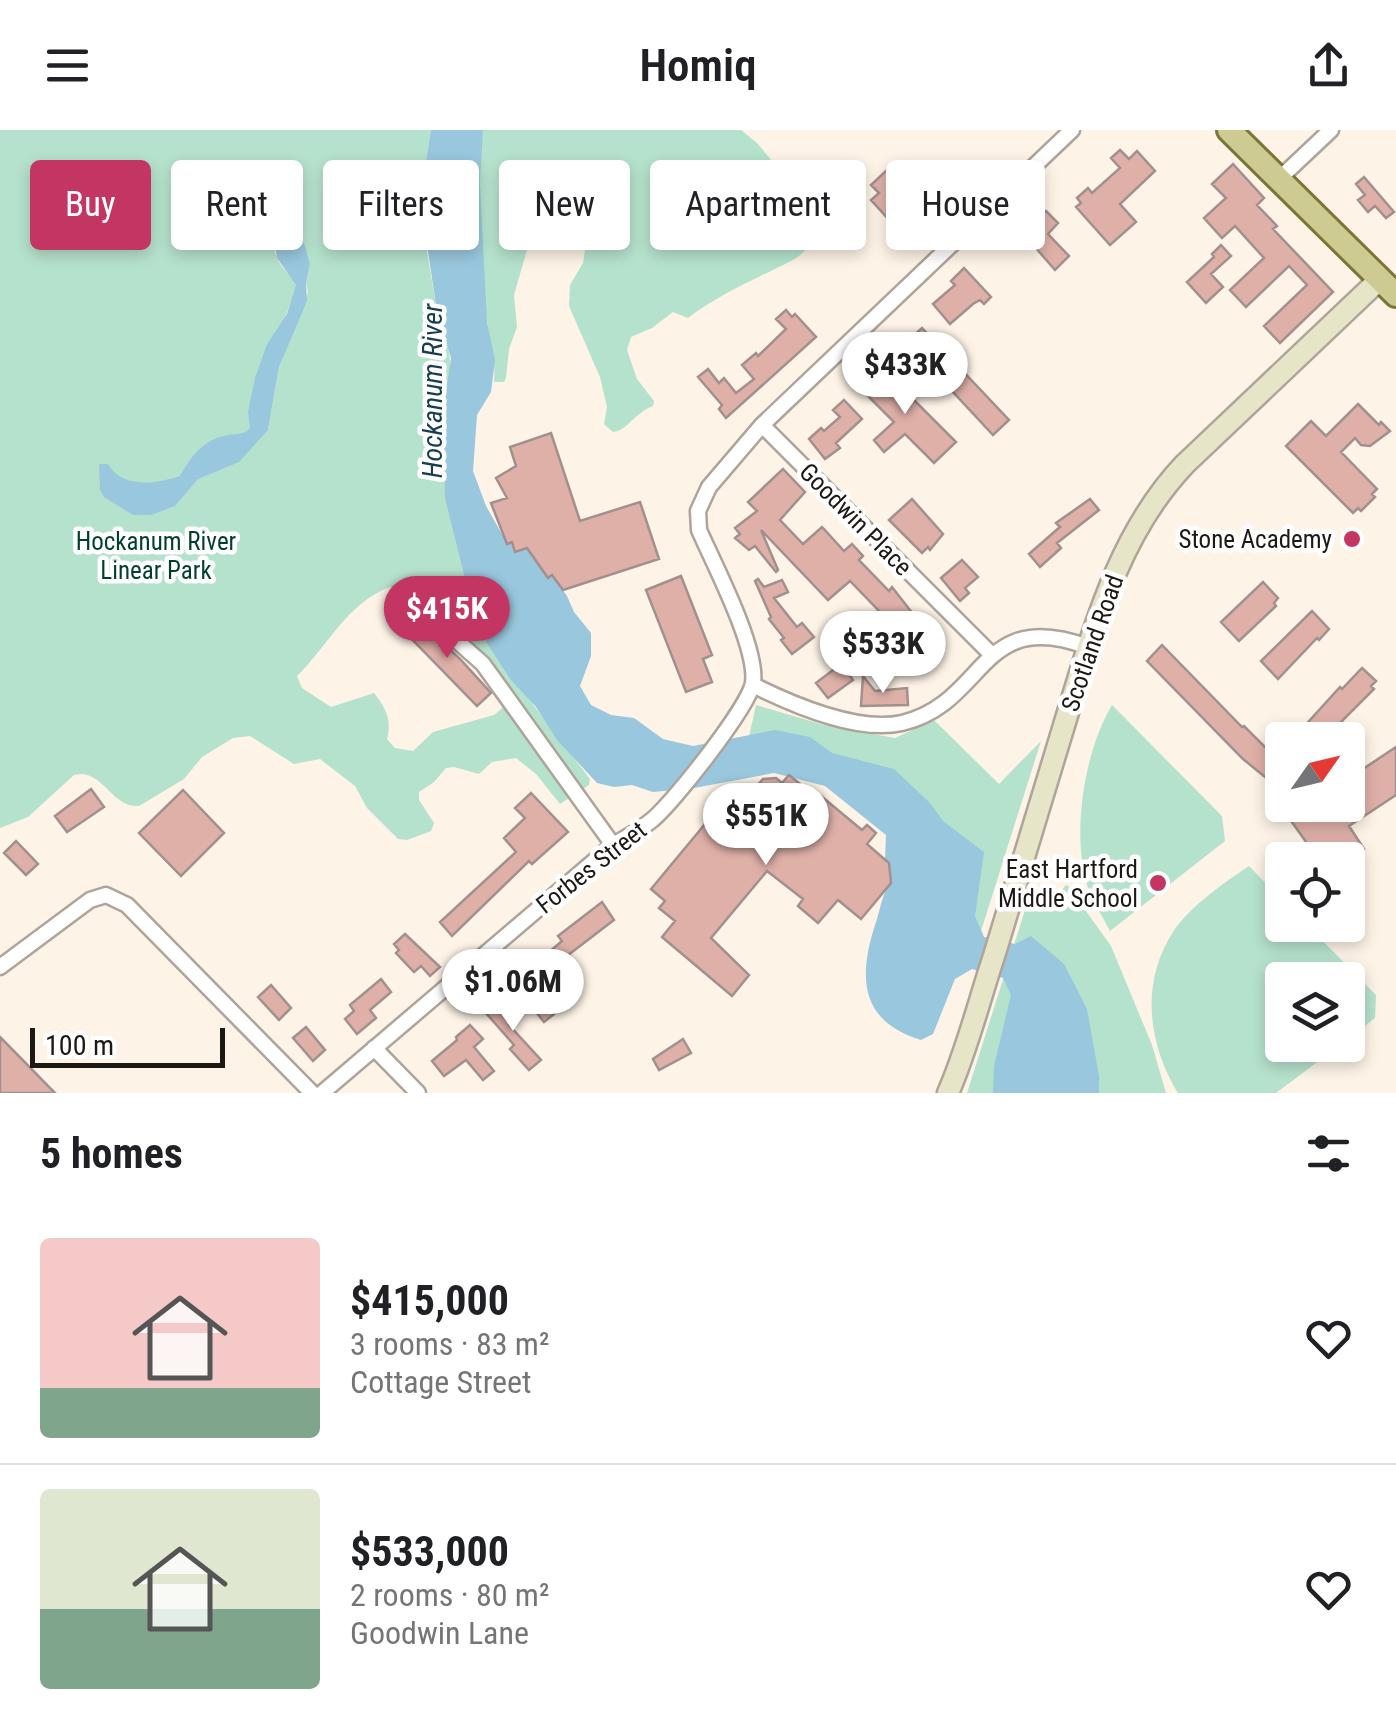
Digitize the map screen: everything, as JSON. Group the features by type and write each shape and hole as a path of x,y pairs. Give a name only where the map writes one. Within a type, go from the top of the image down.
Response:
{"main road":[{"path":"1229,130 1388,287"},
{"name":"Scotland Road","path":"948,1093 1088,647 1109,586 1134,533 1166,484 1388,287"}],"street":[{"path":"1072,130 762,425 709,486 698,511 699,530 750,655 753,684 791,704 880,725 902,723 932,711 992,655 1014,640 1032,635 1060,636 1088,647"},
{"path":"1279,179 1331,130"},
{"name":"Goodwin Place","path":"762,425 992,655"},
{"path":"419,607 482,664 612,845"},
{"name":"Forbes Street","path":"322,1093 612,845 654,819 721,736 753,684"},
{"path":"0,967 90,900 106,896 127,904 312,1093"},
{"path":"374,1048 418,1093"}],"green space":[{"name":"Hockanum River Linear Park","path":"0,130 431,130 426,160 323,160 323,250 427,250 436,305 448,340 457,439 528,698 590,779 589,785 560,804 536,774 516,758 492,762 479,774 446,768 419,792 419,800 434,823 431,831 407,840 398,839 367,808 355,786 320,759 294,764 250,736 233,738 202,757 184,779 139,806 121,801 84,774 74,775 28,817 0,828","holes":["171,160 303,160 303,250 300,250 310,265 308,292 279,367 268,430 250,428 267,344 282,326 297,285 279,262 275,250 171,250","390,587 428,604 459,633 507,704 494,715 433,732 413,751 395,748 387,739 387,714 374,693 331,707 302,688 297,676 362,603"]},
{"path":"483,130 741,130 771,160 650,160 650,250 806,250 688,318 673,312 652,328 631,337 627,350 637,379 654,401 653,406 613,432 604,424 607,407 600,377 569,306 570,285 583,263 585,250 630,250 630,160 499,160 499,250 527,250 514,295 517,327 504,382 494,382 484,298 480,200"},
{"path":"756,705 824,725 895,738 934,720 999,784 1041,741 975,950 892,803 744,759"},
{"path":"1112,705 1222,816 1225,841 1110,931 1088,887 1080,838 1088,767"},
{"path":"1249,866 1265,882 1265,942 1324,942 1343,962 1265,962 1265,1062 1317,1062 1276,1093 1178,1093 1160,1054 1152,1013 1156,972 1173,932 1208,896"},
{"path":"1066,885 1076,890 1083,907 1111,946 1152,1045 1166,1093 967,1093 1026,907 1038,912 1050,906"},
{"path":"1365,984 1376,995 1375,1018 1365,1026"}],"water":[{"path":"431,130 483,130 480,185 487,322 495,360 491,392 477,415 473,471 486,506 507,543 512,542 516,552 527,548 548,577 552,575 591,633 591,656 580,686 591,705 611,715 634,718 663,739 693,746 775,730 810,737 832,753 894,769 943,821 984,852 975,916 984,937 1015,944 1031,936 1064,964 1087,1009 1099,1093 993,1093 994,1066 1011,995 1003,978 972,969 955,979 933,1034 921,1040 884,1020 868,992 866,975 871,939 891,883 885,859 886,835 825,786 774,773 653,792 632,785 614,787 597,783 557,740 536,707 511,680 476,622 445,498 443,414 451,358 436,305 428,250 479,250 479,160 426,160"},
{"path":"303,242 310,265 307,301 279,367 268,430 239,462 198,479 175,506 151,515 133,515 104,497 99,464 108,464 131,481 171,479 180,476 205,444 250,428 248,412 255,378 267,344 287,314 296,285 276,250 303,250"}],"building":[{"path":"1120,150 1129,159 1137,151 1155,171 1120,204 1136,222 1110,245 1076,207 1081,203 1077,198 1088,188 1092,193 1120,168 1111,158"},
{"path":"1233,164 1264,198 1257,205 1277,226 1273,229 1333,292 1280,343 1264,326 1307,285 1289,266 1246,307 1230,290 1264,258 1235,226 1222,238 1204,218 1226,198 1212,184"},
{"path":"886,171 886,216 871,200 879,193 871,185"},
{"path":"1364,177 1394,212 1386,218 1375,206 1368,212 1358,200 1365,195 1356,184"},
{"path":"1045,212 1058,223 1048,234 1069,256 1055,270 1038,250 1045,250"},
{"path":"1221,245 1231,256 1211,274 1223,287 1206,303 1187,282"},
{"path":"964,268 991,297 984,304 980,300 973,304 950,324 933,304 955,285 951,281"},
{"path":"786,310 792,317 795,314 816,337 726,418 719,409 722,405 698,377 708,369 719,383 724,378 736,393 754,379 742,365 756,353 758,356 786,329 776,319"},
{"path":"922,328 1009,420 993,435 905,343"},
{"path":"880,366 956,442 934,463 905,434 884,452 874,440 894,422 859,387"},
{"path":"844,400 862,419 836,443 840,448 825,459 809,439 840,417 833,410"},
{"path":"1358,404 1390,431 1370,446 1361,445 1355,438 1341,452 1377,489 1372,494 1375,497 1361,511 1358,508 1353,513 1286,446 1311,421 1326,436"},
{"path":"551,433 580,521 640,502 659,559 563,590 552,575 548,578 527,548 515,552 512,542 507,544 491,503 507,498 496,478 516,466 510,447"},
{"path":"783,469 805,492 780,520 803,544 822,527 844,551 852,544 863,556 859,560 889,591 892,587 921,624 908,636 850,581 828,600 761,530 776,572 755,546 749,550 735,538 740,534 735,528 757,511 748,502"},
{"path":"912,499 943,534 930,550 928,547 922,553 889,520"},
{"path":"1090,499 1099,510 1057,543 1061,548 1040,567 1029,554 1060,527 1056,523"},
{"path":"962,560 978,577 965,588 969,593 960,601 941,578"},
{"path":"681,576 712,655 703,659 712,682 686,692 646,590"},
{"path":"758,579 764,587 782,580 788,592 774,598 797,627 802,623 814,637 792,654 769,619 755,581"},
{"path":"1263,582 1278,598 1276,606 1239,641 1221,622"},
{"path":"1312,611 1329,629 1278,679 1261,661"},
{"path":"415,617 491,693 477,706 402,629"},
{"path":"1162,645 1265,747 1265,777 1243,759 1147,661"},
{"path":"841,664 853,680 828,698 816,683"},
{"path":"1362,668 1376,681 1371,686 1374,689 1341,722 1308,722 1340,687"},
{"path":"863,676 875,691 907,688 908,705 861,706"},
{"path":"1396,747 1396,795 1365,815 1365,768"},
{"path":"789,775 862,830 867,825 876,833 867,844 889,863 891,883 861,919 838,900 818,923 798,906 803,899 767,871 711,938 749,975 732,996 662,937 675,921 659,908 665,901 651,889 730,794 742,804 763,779 776,778 782,783"},
{"path":"91,789 104,807 67,832 55,816"},
{"path":"183,790 224,833 181,876 139,833"},
{"path":"531,793 568,832 532,864 529,861 452,936 440,922 516,852 504,838 525,818 515,808"},
{"path":"1292,822 1355,822 1349,826 1359,842 1306,842"},
{"path":"16,841 38,864 26,875 4,853"},
{"path":"602,902 614,920 563,959 566,962 539,985 552,1002 547,1005 554,1014 544,1022 513,983 562,941 558,936"},
{"path":"405,934 440,967 430,976 421,966 414,972 396,953 399,950 394,944"},
{"path":"381,979 391,992 370,1010 376,1018 357,1034 345,1019 354,1011 350,1005"},
{"path":"271,985 291,1008 279,1020 258,997"},
{"path":"501,1000 517,1018 509,1025 541,1060 529,1070 510,1049 514,1045 486,1013"},
{"path":"470,1025 483,1039 474,1047 494,1071 483,1080 466,1060 444,1076 432,1061"},
{"path":"306,1027 325,1050 313,1061 293,1038"},
{"path":"0,1037 55,1093 0,1093"},
{"path":"683,1039 691,1053 659,1070 653,1059"}],"place":[{"name":"Stone Academy","path":"1352,539"},
{"name":"East Hartford Middle School","path":"1158,883"}],"water label":[{"name":"Hockanum River","path":"432,391"}]}
